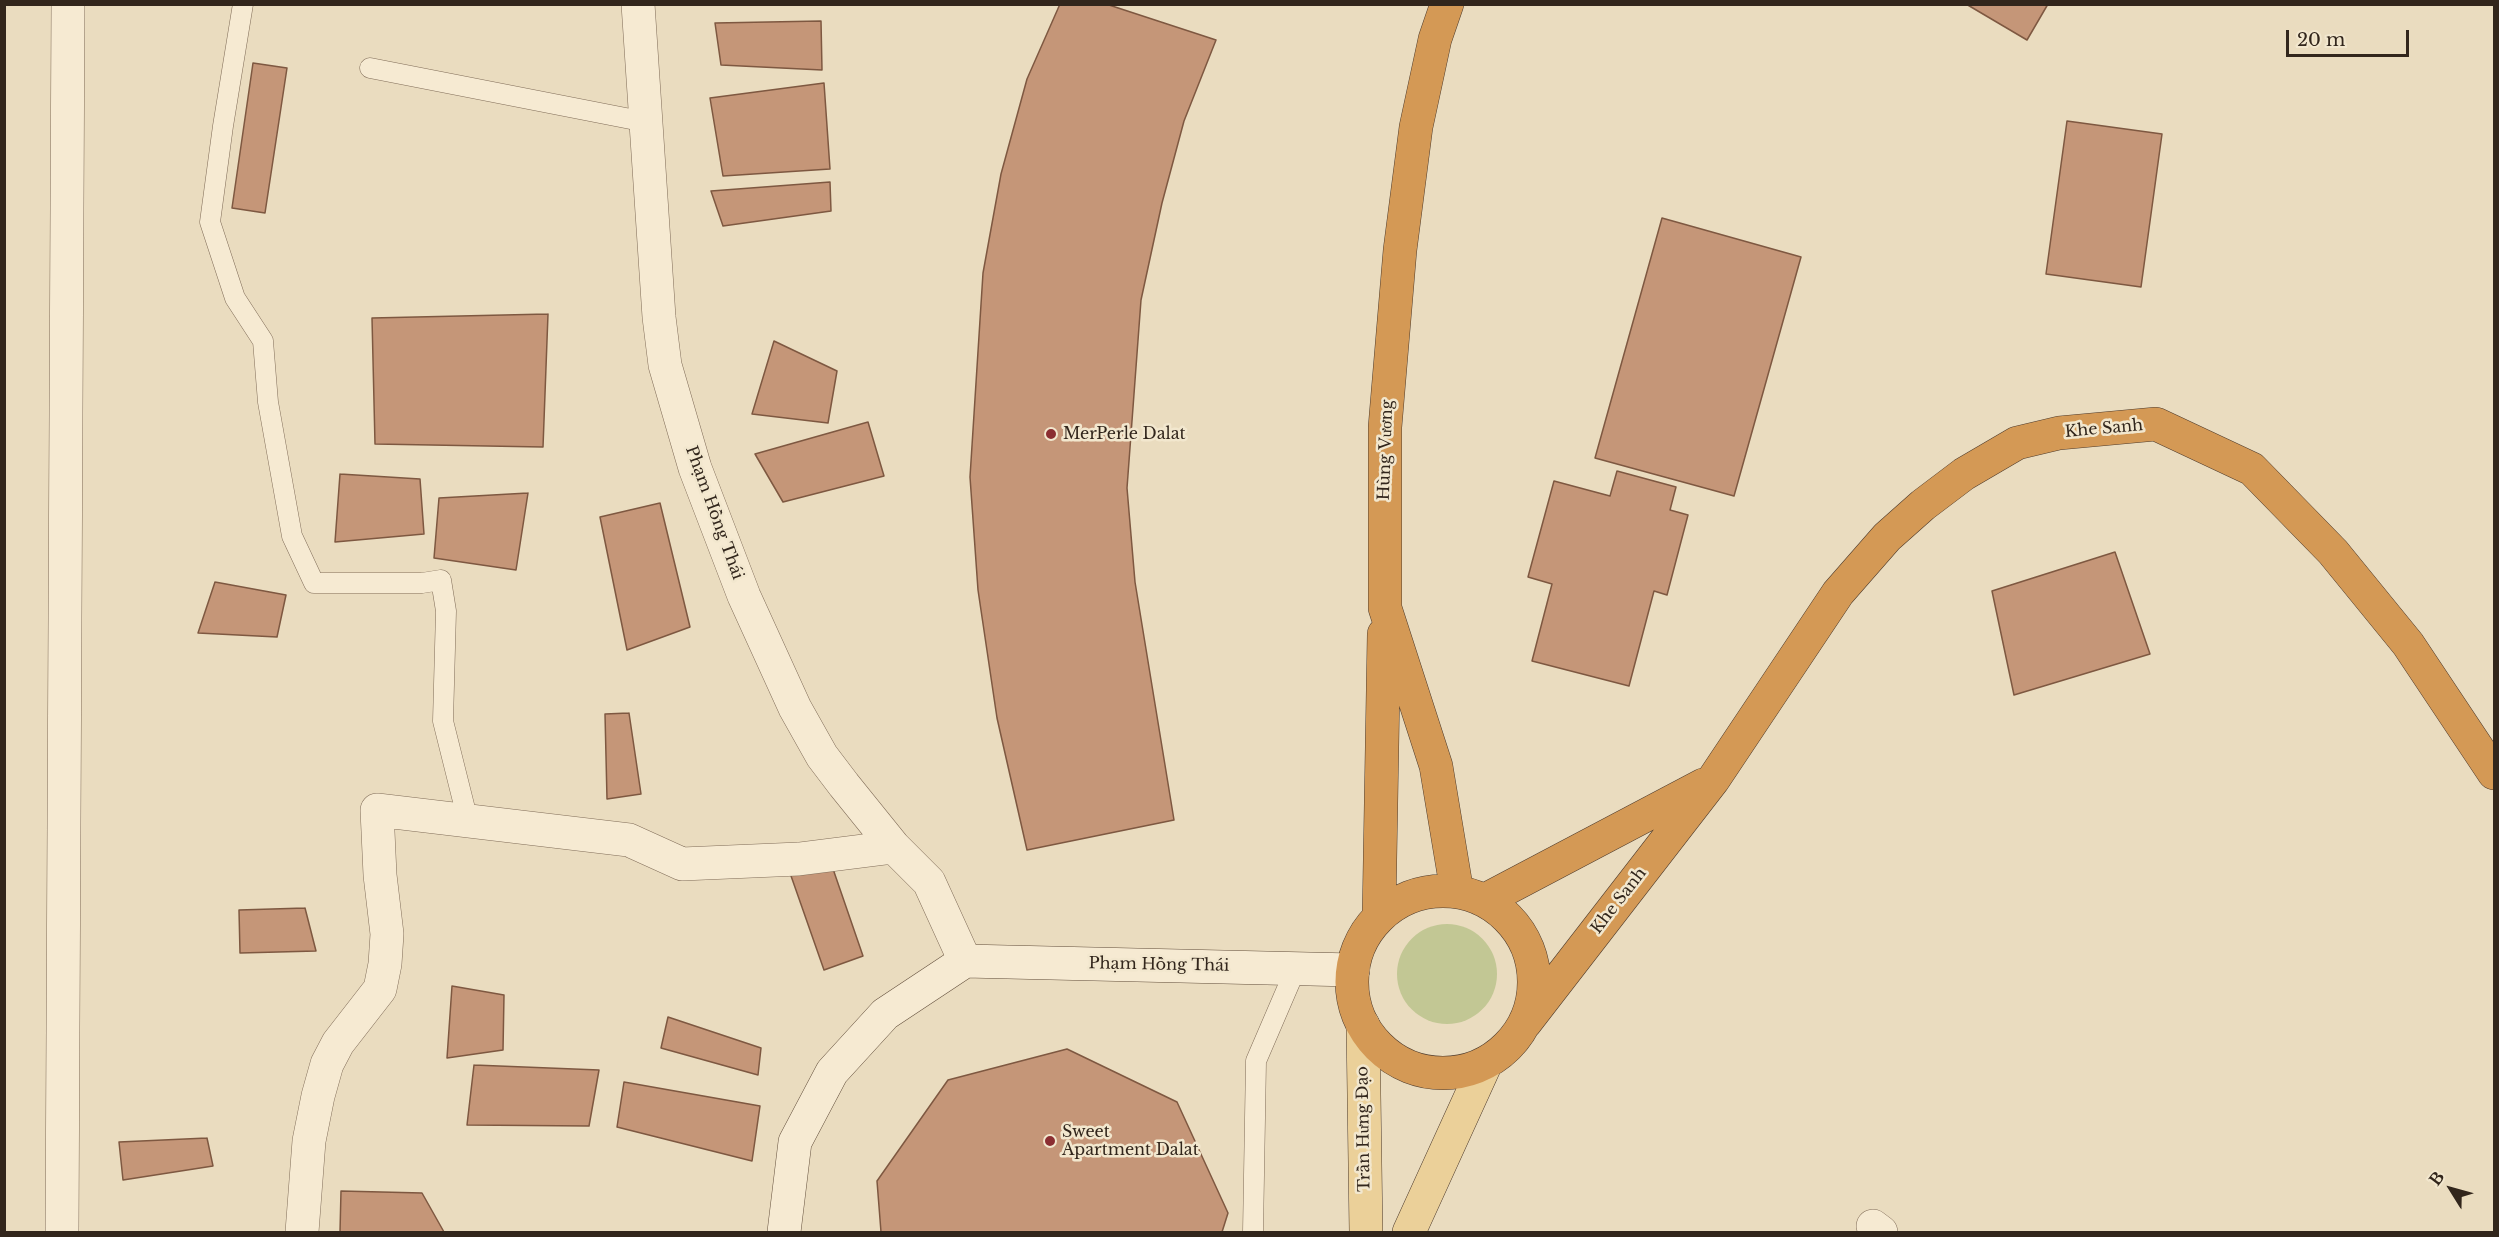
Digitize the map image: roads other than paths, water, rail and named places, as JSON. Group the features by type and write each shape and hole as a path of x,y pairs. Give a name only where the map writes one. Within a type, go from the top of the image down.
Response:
{"highway":[{"name":"Hùng Vương","path":"1447,4 1436,39 1416,127 1400,250 1385,427 1385,608 1436,766 1471,896"},
{"name":"Khe Sanh","path":"1525,1023 1713,780 1838,593 1887,537 1923,505 1964,474 2017,443 2059,433 2156,424 2252,469 2333,552 2408,644 2494,773"},
{"path":"1379,916 1385,608"},
{"name":"Khe Sanh","path":"1471,896 1713,780"},
{"path":"1429,892 1471,896 1508,917 1519,932 1534,967 1534,995 1525,1023 1509,1046 1486,1063 1459,1072 1430,1073 1403,1064 1380,1048 1363,1025 1353,998 1353,970 1362,942 1379,916 1401,900 1429,892"}],"main road":[{"name":"Trần Hưng Đạo","path":"1363,1025 1366,1233"},
{"path":"1409,1233 1486,1063"}],"street":[{"path":"62,1233 68,4"},
{"name":"Phạm Hồng Thái","path":"638,4 659,317 665,365 695,468 744,596 795,708 822,756 894,847 929,882 965,961 1353,970"},
{"path":"302,1233 309,1141 327,1064 338,1043 380,988 386,964 387,934 380,875 377,810 629,840 682,864 799,860 894,847"},
{"path":"784,1233 795,1142 832,1072 885,1014 965,961"}],"lane":[{"path":"243,4 210,222 235,298 263,341 268,402 292,536 314,583 422,583 441,580 446,611 443,721 468,821"},
{"path":"370,68 646,122"},
{"path":"1253,1233 1257,1061 1296,968"}],"place":[{"name":"MerPerle Dalat","path":"1051,434"},
{"name":"Sweet Apartment Dalat","path":"1050,1141"}]}
